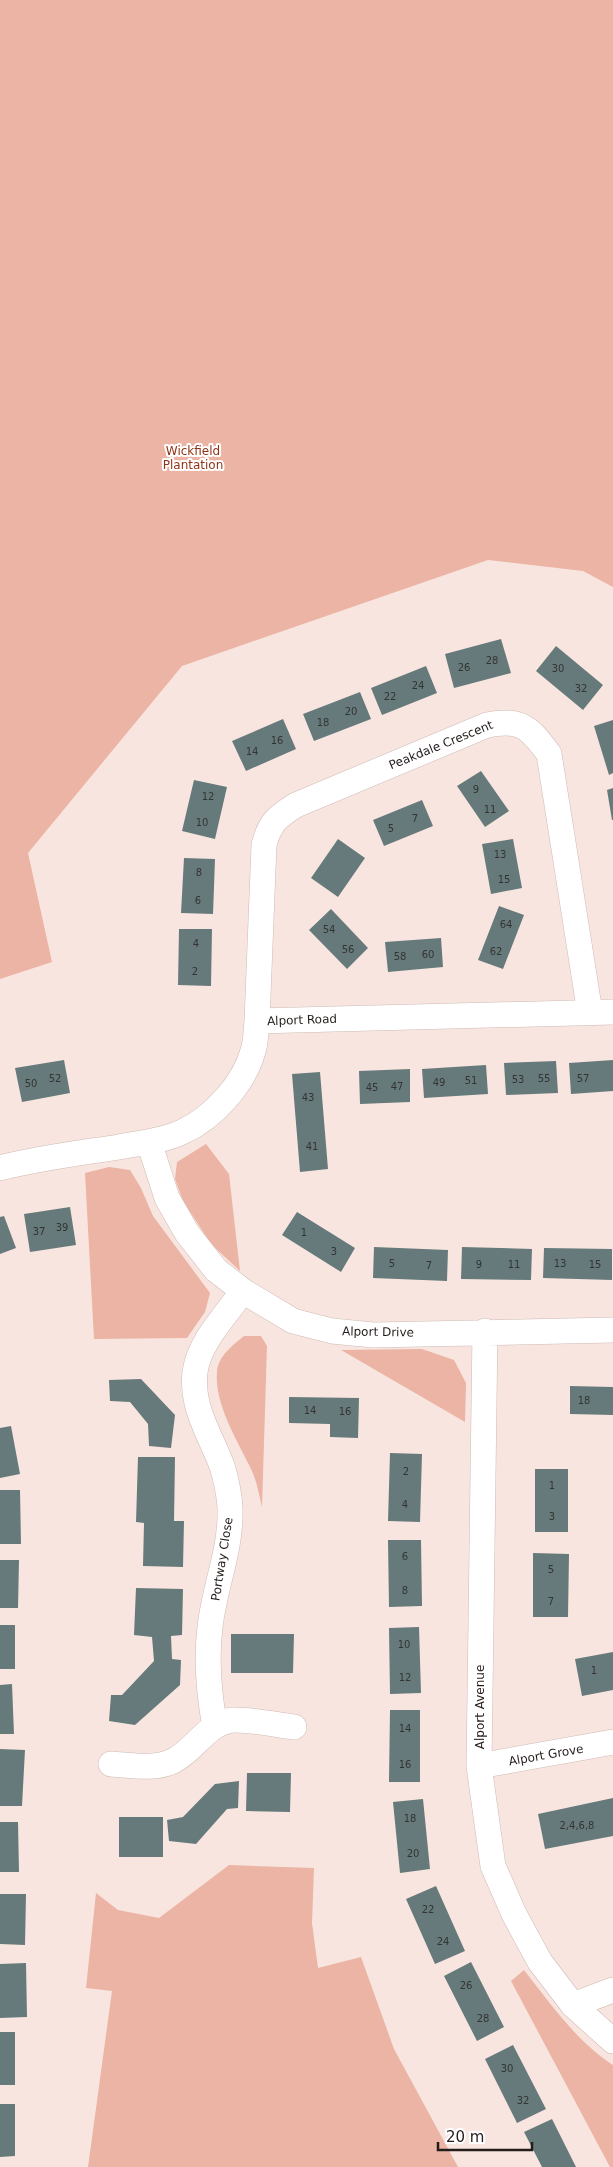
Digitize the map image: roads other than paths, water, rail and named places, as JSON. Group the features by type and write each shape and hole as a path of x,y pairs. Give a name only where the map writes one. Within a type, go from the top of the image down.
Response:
{"street":[{"name":"Peakdale Crescent","path":"257,1021 264,845 268,829 278,816 296,805 487,725 505,722 522,726 536,736 549,754 602,1012"},
{"name":"Alport Road","path":"0,1168 25,1161 149,1142 182,1132 210,1115 226,1098 243,1075 253,1051 257,1021 602,1012"},
{"name":"Alport Drive","path":"149,1142 167,1198 187,1233 216,1270 243,1291 293,1321 332,1332 373,1334 613,1330"},
{"name":"Portway Close","path":"215,1726 210,1698 210,1628 224,1558 230,1511 223,1468 206,1430 194,1396 195,1371 202,1350 243,1291"},
{"name":"Alport Avenue","path":"485,1331 479,1766 493,1866 514,1914 540,1962 573,2005 613,2042"},
{"path":"112,1764 149,1766 172,1762 189,1750 215,1726 232,1720 294,1727"},
{"name":"Alport Grove","path":"479,1766 613,1742"},
{"path":"573,2005 613,1990"}],"park label":[{"name":"Wickfield Plantation","path":"193,458"}]}
